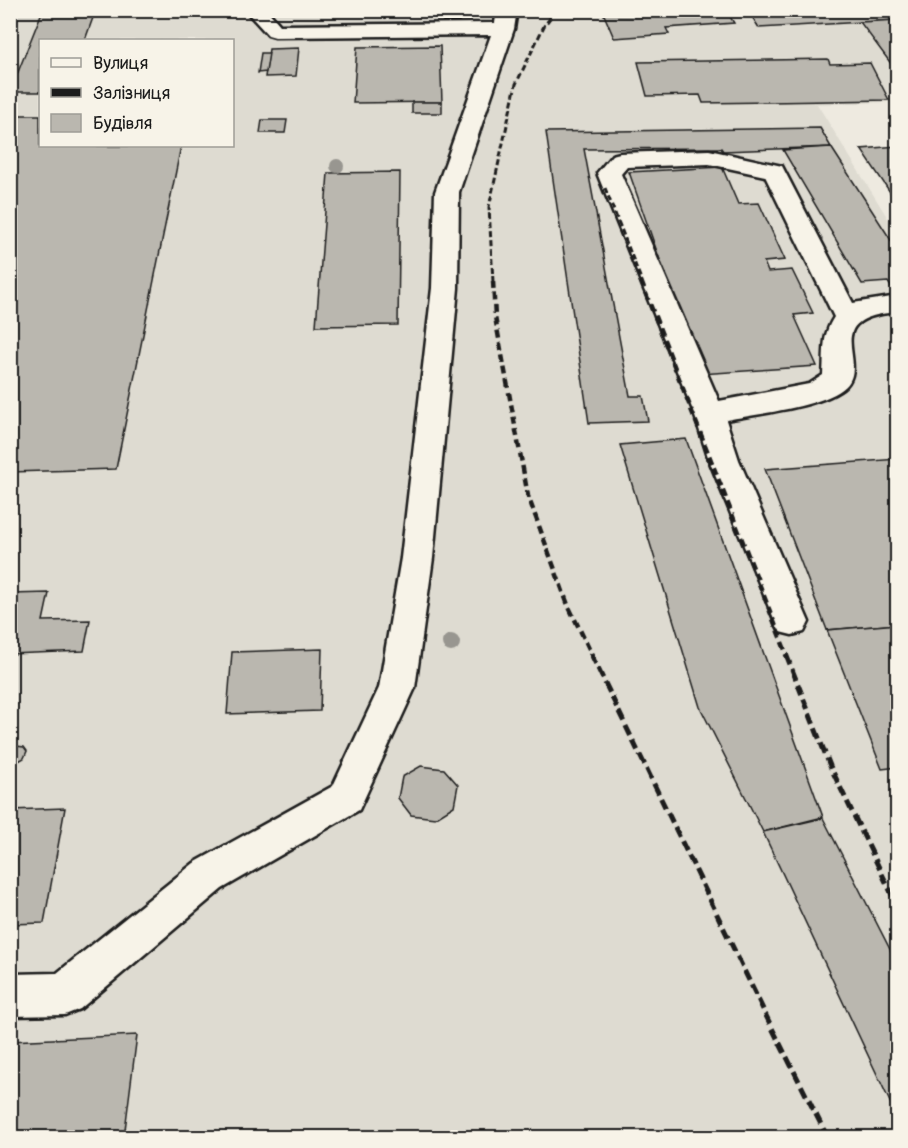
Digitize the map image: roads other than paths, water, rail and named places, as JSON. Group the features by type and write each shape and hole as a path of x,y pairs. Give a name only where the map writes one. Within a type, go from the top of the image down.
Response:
{"lane":[{"path":"10,995 65,994 208,876 346,798 397,688 417,558 445,288 447,192 506,20 275,31 255,10"},
{"path":"792,622 724,460 709,413 609,173 620,160 709,157 774,171 847,317"},
{"path":"709,413 817,392 836,379 840,364 837,344 841,327 847,317 868,306 897,304"}],"railway":[{"path":"493,282 489,207 516,84 544,26 556,10"},
{"path":"605,188 642,282"},
{"path":"493,281 495,317 528,496 568,605 592,655"},
{"path":"641,281 787,655"},
{"path":"591,654 773,1030 828,1138"},
{"path":"786,654 830,766 898,907"}]}
